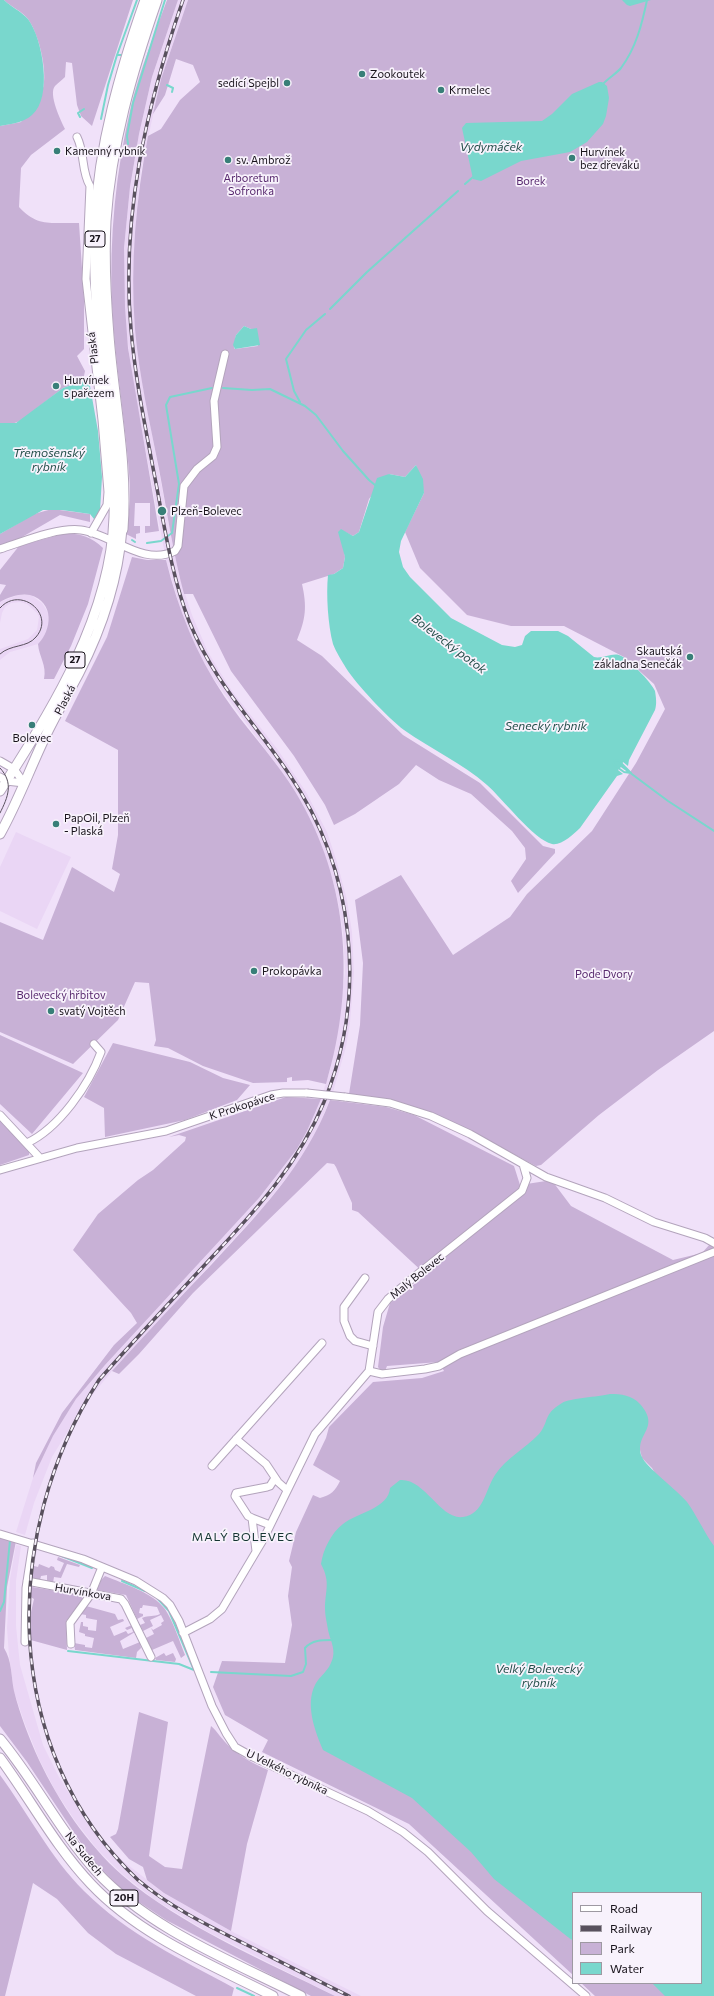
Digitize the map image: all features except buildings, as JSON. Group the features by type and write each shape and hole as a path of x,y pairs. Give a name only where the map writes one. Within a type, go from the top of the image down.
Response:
{"highway":[{"name":"27","path":"103,336 95,251 96,221 102,166 114,105 123,70 146,0"},
{"name":"27","path":"103,336 105,222 111,167 132,72 156,0"},
{"name":"Plaská","path":"103,336 122,459 124,489 122,529"}],"main road":[{"name":"Plaská","path":"0,791 3,779 14,769 50,707 86,637 97,608 104,583 112,542 114,489 103,336"},
{"name":"Plaská","path":"0,834 47,733 79,673 96,636 113,586 121,546 122,529"},
{"name":"Na Sudech","path":"0,1739 22,1766 76,1847 96,1872 120,1894 144,1913 170,1929 301,1996"},
{"name":"Na Sudech","path":"0,1758 73,1863 112,1904 137,1924 164,1940 273,1996"}],"street":[{"name":"Plaská","path":"77,137 82,151 86,179 90,186 86,279 102,420 108,492 107,505 91,533"},
{"path":"0,549 58,533 81,530 121,546 149,554 170,554 177,550 184,486 197,469 213,456 217,447 214,401 225,354"},
{"path":"0,761 14,769 24,783"},
{"path":"3,779 24,783"},
{"path":"27,1143 39,1138 51,1128 78,1095 95,1069 101,1052 94,1044"},
{"name":"K Prokopávce","path":"0,1170 77,1148 166,1131 283,1092 307,1093 390,1103 431,1116 470,1134 523,1164"},
{"path":"0,1114 40,1158"},
{"path":"523,1164 546,1176 606,1198 638,1216 705,1238 714,1243"},
{"name":"Malý Bolevec","path":"369,1371 378,1312 383,1305 414,1276 522,1192 527,1178 523,1164"},
{"path":"183,1633 210,1619 222,1610 270,1525 315,1434 369,1371 382,1374 439,1366 460,1354 714,1252"},
{"path":"365,1278 344,1307 344,1321 350,1336 355,1341 373,1346"},
{"path":"212,1466 322,1343"},
{"path":"236,1439 266,1464 281,1486 287,1490"},
{"path":"270,1525 248,1516 235,1496 236,1493 270,1486 275,1478"},
{"path":"252,1518 256,1551"},
{"name":"U Velkého rybníka","path":"0,1534 33,1543 102,1567 136,1581 163,1598 176,1615 212,1706 235,1747 253,1757 368,1811 404,1832 428,1852 487,1911 586,1996"},
{"path":"25,1642 27,1581 33,1543"},
{"path":"71,1644 70,1623 91,1594 102,1567"},
{"name":"Hurvínkova","path":"27,1581 123,1601 151,1657"}],"shaded area":[{"path":"178,0 188,0 161,79 141,170 136,220 137,347 141,375 179,575 192,615 208,652 232,691 278,750 306,792 327,832 337,862 347,900 352,932 354,973 350,1023 346,1047 333,1092 315,1136 305,1154 266,1204 112,1371 84,1405 52,1457 34,1503 25,1535 16,1532 33,1478 53,1436 76,1399 105,1365 259,1198 297,1149 307,1131 324,1089 331,1066 345,973 343,933 338,902 333,881 318,836 290,783 212,677 200,656 183,618 166,560 132,378 126,328 124,288 124,248 130,187 139,134 152,77"},
{"path":"18,595 31,595 42,603 49,614 49,627 45,636 38,644 10,652 0,660 0,649 28,639 37,630 39,617 37,613 27,604 20,602 11,603 5,607 0,623 0,602"},
{"path":"16,832 71,857 37,929 0,911 0,867"},
{"path":"16,1545 21,1546 16,1581 16,1626 20,1665 43,1745 59,1777 81,1813 101,1838 123,1861 164,1893 235,1933 361,1996 335,1996 208,1932 155,1900 122,1874 97,1849 76,1822 56,1792 39,1759 14,1692 7,1628 10,1579"}],"green space":[{"path":"4,0 133,0 92,126 81,116 77,105 72,63 66,62 65,77 55,86 53,90 56,108 65,129 31,155 21,168 19,207 26,214 39,221 54,223 79,223 84,299 84,349 77,356 85,371 83,381 63,388 23,419 9,424 0,423 0,126 21,122 37,101 43,87 44,67 36,35 28,19 20,11"},
{"path":"167,0 178,0 152,77 139,134 130,187 124,248 125,307 128,348 159,531 145,533 145,526 150,526 150,503 135,503 134,526 140,526 140,533 136,534 136,539 126,534 130,501 130,485 113,327 111,279 113,229 121,155 131,106 143,66"},
{"path":"188,0 714,0 714,1031 658,1070 599,1115 541,1165 536,1166 474,1133 391,1100 349,1094 360,1025 363,963 355,900 401,875 453,955 510,917 527,894 592,831 636,763 665,709 654,684 624,657 564,626 511,626 467,615 420,568 405,532 424,493 416,465 405,477 389,474 369,499 359,532 353,536 341,530 345,557 343,568 334,574 302,584 305,599 305,612 297,640 322,656 403,735 480,783 543,846 555,849 555,853 518,893 511,881 526,859 525,848 512,831 471,794 439,780 416,765 399,784 355,814 334,825 325,805 294,756 231,671 193,594 184,594 180,579 139,364 135,329 133,280 137,208 148,136 161,129 180,100 200,82 193,65 176,59 165,95 153,114 161,79","holes":["244,326 251,329 258,346 235,349 236,335"]},
{"path":"52,509 90,514 90,522 60,515 17,540 0,545 0,534 34,514"},
{"path":"66,533 86,537 95,541 103,548 88,604 71,646 54,679 44,679 44,665 38,644 43,638 48,624 49,617 47,610 44,604 30,595 15,596 0,602 0,595 6,585 0,584 0,570 19,546"},
{"name":"Bolevecký hřbitov","path":"132,557 147,560 166,560 182,613 205,664 224,696 289,782 309,817 324,853 335,890 342,928 344,967 342,1006 336,1045 326,1084 308,1080 292,1081 292,1077 287,1078 287,1082 253,1083 203,1066 168,1048 154,1046 156,1040 149,983 135,982 118,1020 73,1064 0,1032 0,922 43,940 72,867 114,892 120,874 112,869 118,835 118,750 65,721 107,637"},
{"path":"0,1035 83,1073 32,1134 0,1104"},
{"path":"113,1043 190,1062 223,1078 250,1085 237,1100 185,1120 105,1137 104,1108 84,1097"},
{"path":"286,1097 321,1099 307,1131 297,1149 259,1198 105,1365 76,1399 53,1436 33,1478 36,1463 62,1413 114,1345 137,1323 131,1313 73,1250 98,1214 138,1180 153,1170 185,1141 186,1137 179,1135 169,1137"},
{"path":"330,1100 386,1107 414,1115 514,1166 520,1185 546,1181 553,1182 571,1206 673,1260 702,1253 710,1244 714,1245 714,1578 652,1468 642,1458 640,1450 572,1892 570,1938 572,1940 572,1974 409,1824 262,1752 268,1740 225,1715 213,1687 222,1661 285,1663 292,1625 288,1596 292,1567 289,1561 296,1532 313,1495 320,1498 330,1494 340,1481 313,1465 326,1438 329,1427 373,1382 422,1378 444,1371 439,1362 387,1366 385,1371 381,1371 378,1367 383,1327 390,1303 426,1275 358,1212 352,1210 352,1203 336,1167 334,1164 327,1163 193,1293 139,1354 119,1374 112,1371 230,1245 279,1188 308,1146 320,1124"},
{"path":"0,1118 29,1150 29,1155 0,1165"},
{"path":"0,1537 16,1541 7,1587 4,1648 10,1663 14,1691 25,1726 39,1760 55,1791 75,1822 109,1863 145,1893 170,1910 224,1942 335,1996 311,1996 166,1920 124,1892 91,1858 27,1762 0,1726"},
{"path":"58,1557 80,1565 79,1567 67,1564 61,1578 54,1577 53,1583 47,1582 47,1575 41,1576 40,1580 32,1579 34,1566 38,1567 39,1564 49,1568 51,1566 54,1567 55,1570 60,1572 64,1563 57,1560"},
{"path":"105,1576 145,1593 159,1603 165,1609 171,1620 185,1655 181,1658 173,1641 152,1650 146,1638 154,1634 151,1628 153,1630 162,1625 161,1623 164,1621 161,1615 150,1620 153,1626 143,1631 140,1625 145,1623 142,1618 160,1614 157,1607 143,1605 142,1608 140,1608 139,1613 143,1614 143,1616 137,1619 126,1595 97,1590 101,1580"},
{"path":"32,1587 80,1595 83,1599 66,1621 67,1650 27,1639 26,1634 34,1599 29,1596 29,1590"},
{"path":"86,1606 115,1614 118,1620 123,1619 124,1621 110,1627 114,1636 126,1631 128,1634 133,1632 132,1628 127,1630 125,1628 132,1625 135,1632 120,1641 123,1649 140,1642 141,1648 137,1652 136,1658 75,1650 74,1643 92,1648 94,1638 85,1636 85,1634 79,1632 81,1622 83,1622 83,1626 88,1627 88,1630 96,1631 97,1620 86,1618 86,1615 80,1614"},
{"path":"164,1653 166,1656 173,1653 176,1659 175,1662 156,1660 155,1658"},
{"path":"139,1712 168,1722 149,1856 165,1867 182,1869 211,1726 234,1751 268,1770 247,1844 231,1931 164,1893 147,1880 143,1867 129,1859 110,1837 116,1834 118,1829"},
{"path":"0,1775 60,1864 84,1891 136,1933 234,1988 232,1996 196,1996 116,1954 88,1933 57,1899 33,1883 5,1996 0,1996"},
{"path":"582,1984 702,1984 714,1996 595,1996"}],"water":[{"path":"0,0 4,0 28,19 33,28 38,40 44,68 44,82 42,96 38,107 32,115 13,124 0,126"},
{"path":"622,0 651,0 630,6"},
{"name":"Vydymáček","path":"602,82 607,86 609,98 606,116 603,124 587,142 570,152 521,161 481,181 473,179 462,128 466,123 542,121 552,114 572,94"},
{"path":"244,326 251,329 257,328 260,345 235,349 233,345 236,335"},
{"name":"Třemošenský rybník","path":"83,381 87,382 90,386 98,431 102,477 100,511 94,519 90,514 62,510 43,510 0,534 0,423 16,423 63,388"},
{"name":"Senecký rybník","path":"416,465 423,479 424,493 401,541 399,552 403,567 410,577 451,618 502,645 515,647 522,645 525,636 531,631 558,631 568,636 594,657 619,655 628,660 649,682 655,691 655,710 629,760 628,766 623,762 622,766 618,770 623,774 617,776 580,828 567,839 559,843 552,844 536,835 487,785 477,777 414,737 398,725 357,683 346,668 333,644 327,601 327,583 328,575 334,574 343,568 345,557 338,532 341,529 353,536 359,532 377,478 389,474 405,477"},
{"name":"Velký Bolevecký rybník","path":"610,1394 630,1397 640,1404 646,1413 648,1420 648,1426 640,1449 644,1461 687,1502 714,1546 714,1996 665,1996 653,1984 702,1984 702,1892 572,1892 572,1940 494,1879 471,1852 412,1798 323,1750 312,1718 312,1693 317,1681 327,1670 333,1657 333,1647 325,1614 327,1582 321,1564 328,1542 335,1532 349,1520 384,1501 390,1488 400,1480 409,1481 417,1485 447,1512 455,1516 463,1517 470,1515 480,1506 499,1469 539,1434 549,1415 556,1407 566,1401"}],"waterway":[{"path":"121,55 117,55 137,0"},
{"path":"128,144 127,136 133,103 165,0"},
{"path":"602,85 621,68 631,52 641,27 647,0"},
{"path":"101,119 108,85 117,55"},
{"path":"167,85 173,88 172,92"},
{"path":"80,117 78,113 84,109"},
{"path":"465,184 473,177"},
{"path":"330,309 367,272 458,191"},
{"path":"300,402 294,391 286,359 306,330 325,314"},
{"name":"Bolevecký potok","path":"147,543 161,541 172,533 179,484 166,405 170,397 212,388"},
{"name":"Bolevecký potok","path":"223,388 252,390 270,389 305,406 316,415 343,451 375,485"},
{"name":"Bolevecký potok","path":"618,760 631,773 624,772 614,765 613,761 618,760"},
{"name":"Bolevecký potok","path":"621,766 668,801 714,831"},
{"path":"0,1611 4,1602 10,1540"},
{"path":"59,1555 92,1568"},
{"path":"122,1581 145,1591"},
{"path":"157,1598 169,1611 194,1670"},
{"path":"211,1672 291,1676 303,1672 306,1664 305,1648 308,1645 317,1641 332,1640"},
{"path":"68,1651 179,1664 194,1670"},
{"path":"237,1988 254,1996"}],"tram line":[{"path":"0,608 8,602 17,600 25,601 33,605 39,612 42,620 41,628 36,637 24,645 9,649 0,654"},
{"path":"0,768 7,779 8,785 7,796 0,813"}],"railway":[{"path":"183,0 158,81 148,121 139,162 133,203 129,287 131,329 144,419 168,548 177,585 189,621 199,643 222,682 276,755 311,811 328,851 341,892 348,934 350,977 346,1019 338,1061 324,1102 302,1145 276,1184 261,1203 99,1380 67,1440 44,1504 31,1571 30,1639 39,1705 60,1769 93,1827 138,1880 163,1899 203,1923 349,1996"}],"place":[{"name":"Zookoutek","path":"362,74"},
{"name":"sedící Spejbl","path":"287,83"},
{"name":"Krmelec","path":"441,90"},
{"name":"Kamenný rybník","path":"57,151"},
{"name":"Hurvínek bez dřeváků","path":"572,158"},
{"name":"sv. Ambrož","path":"228,160"},
{"name":"Hurvínek s pařezem","path":"56,386"},
{"name":"Plzeň-Bolevec","path":"162,511"},
{"name":"Skautská základna Senečák","path":"690,657"},
{"name":"Bolevec","path":"32,725"},
{"name":"PapOil, Plzeň - Plaská","path":"56,824"},
{"name":"Prokopávka","path":"254,971"},
{"name":"svatý Vojtěch","path":"51,1011"}],"district":[{"name":"MALÝ BOLEVEC","path":"243,1537"}],"park label":[{"name":"Borek","path":"531,181"},
{"name":"Arboretum Sofronka","path":"251,184"},
{"name":"Pode Dvory","path":"604,974"}]}
